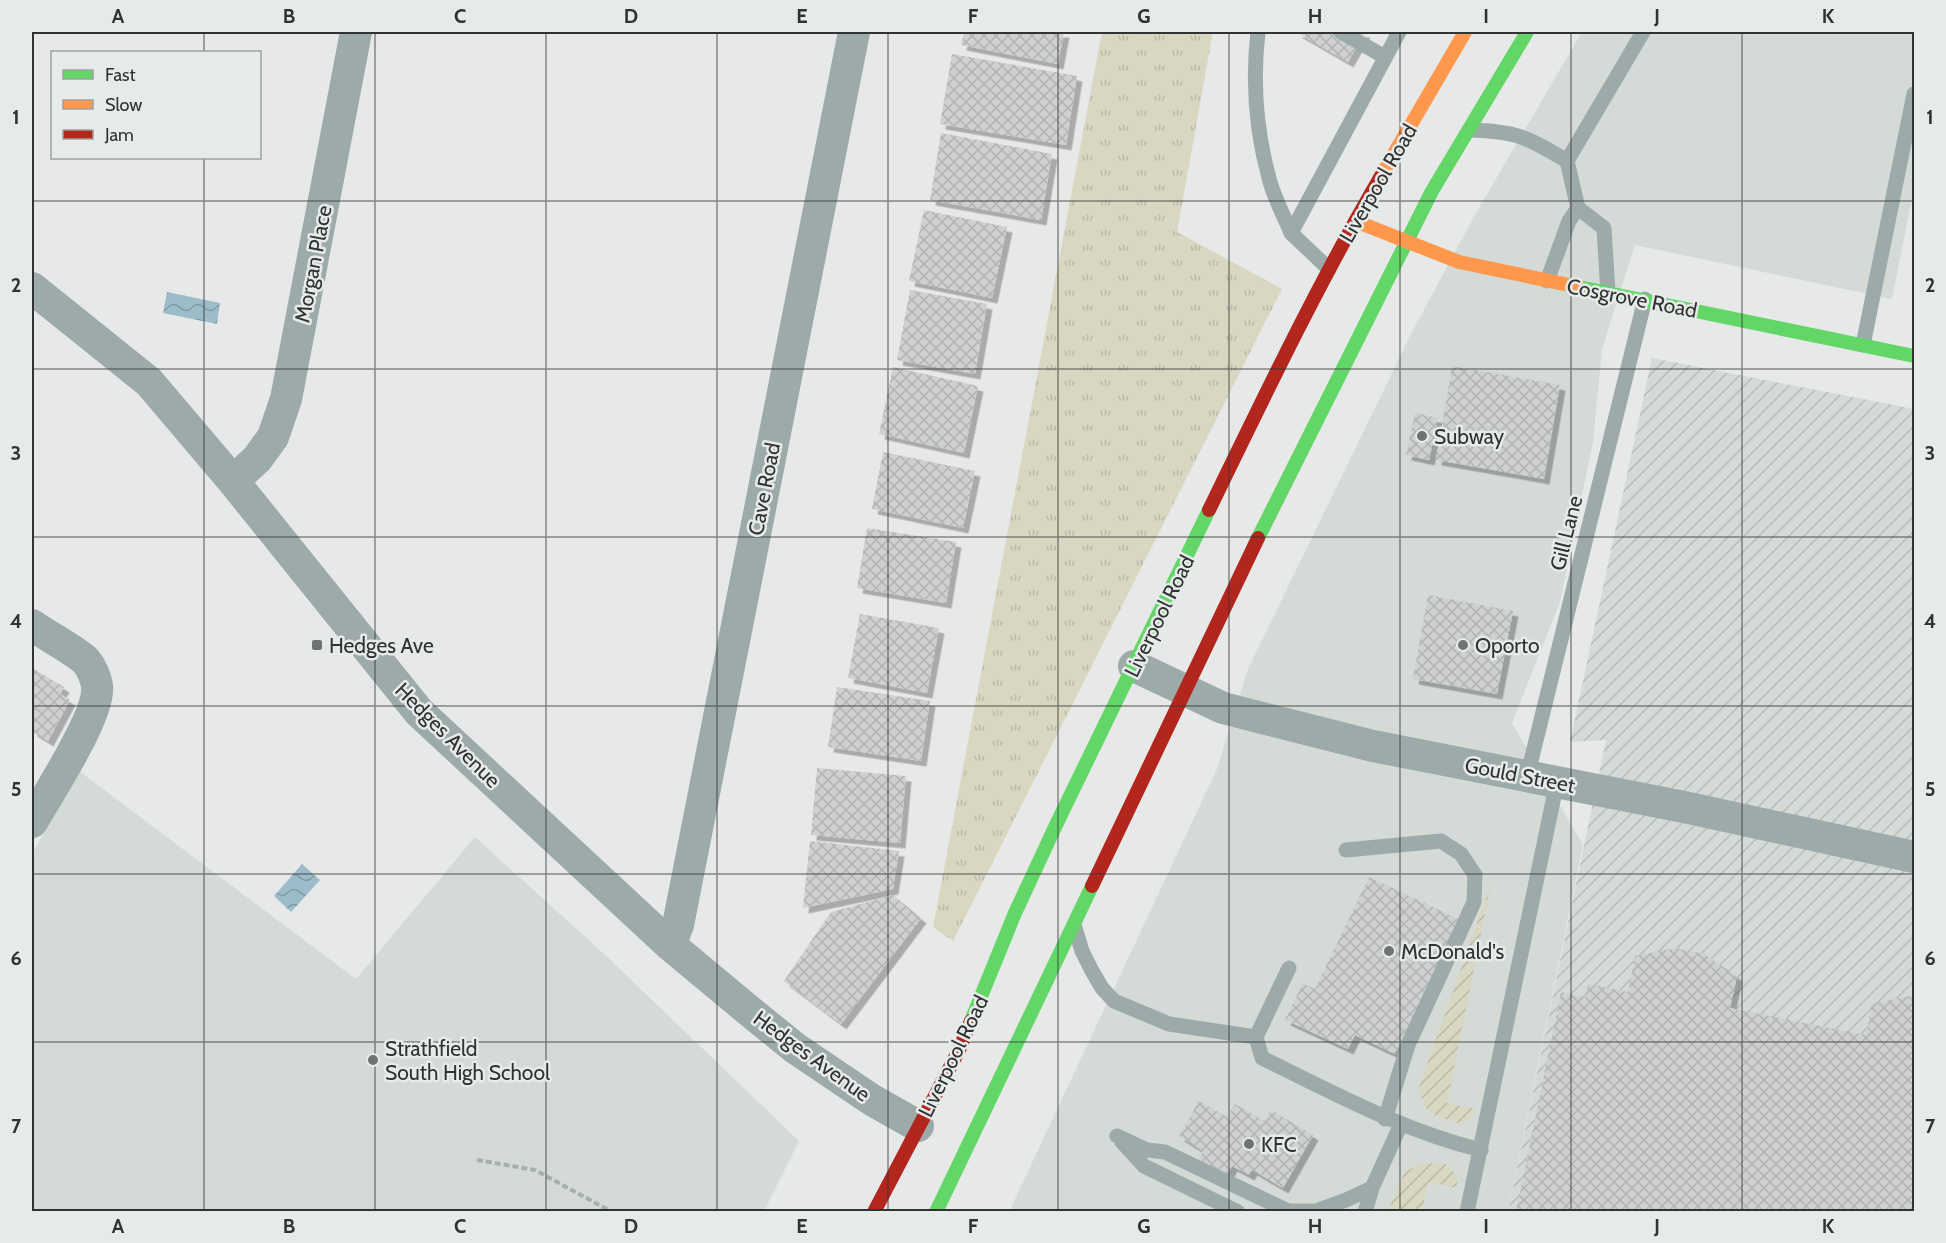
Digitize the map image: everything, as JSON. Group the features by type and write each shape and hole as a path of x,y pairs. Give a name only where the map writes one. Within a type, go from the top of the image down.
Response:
{"main road":[{"name":"Liverpool Road","path":"874,1212 959,1050 1015,913 1056,825 1280,364 1355,221 1465,32"},
{"path":"936,1212 1317,419 1435,186 1527,32"},
{"name":"Cosgrove Road","path":"1355,221 1459,262 1914,356"}],"street":[{"name":"Morgan Place","path":"233,481 257,459 273,437 286,399 357,32"},
{"name":"Cave Road","path":"670,945 681,914 854,32"},
{"name":"Hedges Avenue","path":"32,288 149,382 233,481 418,712 670,945 795,1048 872,1100 918,1126"},
{"path":"32,625 86,661 98,687 89,722 32,822"},
{"name":"Gould Street","path":"1134,666 1223,708 1261,719 1373,746 1914,856"}],"lane":[{"path":"1258,32 1254,64 1256,117 1270,183 1292,233 1329,269"},
{"path":"1341,32 1385,57"},
{"path":"1292,233 1399,32"},
{"path":"1608,293 1604,228 1578,208 1568,161 1643,32"},
{"path":"1863,345 1914,94"},
{"path":"1469,130 1500,130 1531,139 1568,161"},
{"path":"1547,281 1569,221 1578,208"},
{"name":"Gill Lane","path":"1527,777 1645,299"},
{"path":"1467,1212 1557,782"},
{"path":"1346,850 1441,842 1461,854 1475,875 1474,902 1408,1046 1385,1119"},
{"path":"1073,923 1082,951 1102,988 1114,1001 1169,1024 1256,1037"},
{"path":"1288,968 1256,1037 1262,1058 1385,1119 1455,1144 1481,1150"},
{"path":"1365,1212 1372,1188 1401,1124"},
{"path":"1239,1212 1144,1166 1117,1136 1147,1150 1165,1152 1288,1211 1316,1211 1372,1188"}],"path":[{"path":"477,1160 535,1170 612,1212"}],"shaded area":[{"path":"1582,32 1914,32 1914,188 1892,299 1635,245 1602,349 1593,442 1560,602 1512,723 1583,845 1508,1211 1009,1212 1217,769 1248,669 1412,332 1476,213"},
{"path":"1652,358 1914,409 1914,1211 1508,1212 1606,740 1570,742"},
{"name":"Strathfield South High School","path":"79,771 356,979 475,837 603,953 799,1141 764,1211 32,1212 32,854"}],"green space":[{"path":"1102,32 1213,32 1177,232 1282,289 953,941 933,927"},
{"path":"1491,884 1447,1103 1476,1109 1470,1119 1460,1124 1437,1116 1427,1109 1419,1087"},
{"path":"1426,1163 1445,1164 1457,1175 1457,1188 1428,1182 1422,1211 1388,1211 1405,1171"}],"water":[{"path":"167,292 220,303 217,324 163,313"},
{"path":"302,864 320,880 291,912 274,896"}],"building":[{"path":"964,32 1064,32 1058,64 961,45"},
{"path":"1296,32 1365,32 1348,62"},
{"path":"952,54 1077,76 1066,145 940,124"},
{"path":"941,133 1052,154 1041,220 930,200"},
{"path":"924,210 1007,227 992,298 909,281"},
{"path":"910,290 987,304 975,374 897,360"},
{"path":"1452,366 1560,385 1544,479 1436,460"},
{"path":"893,367 978,386 964,453 879,434"},
{"name":"Subway","path":"1415,413 1438,418 1429,460 1406,455"},
{"path":"883,452 975,471 963,528 872,509"},
{"path":"867,528 956,542 946,603 857,588"},
{"name":"Oporto","path":"1428,595 1513,611 1497,694 1413,679"},
{"path":"860,614 939,628 927,693 848,678"},
{"path":"32,668 64,687 60,694 70,700 48,741 32,731"},
{"path":"837,687 930,701 921,761 828,747"},
{"path":"817,768 906,776 900,843 811,835"},
{"path":"810,841 899,851 893,889 803,908"},
{"name":"McDonald's","path":"1369,877 1460,920 1395,1054 1355,1035 1348,1049 1285,1020 1303,983 1315,989"},
{"path":"893,895 921,918 841,1024 784,981 831,912"},
{"path":"1676,948 1704,954 1737,976 1730,1008 1866,1035 1872,1004 1914,995 1914,1212 1516,1212 1561,992 1585,998 1588,984 1628,992 1635,956"},
{"name":"KFC","path":"1199,1101 1227,1117 1235,1104 1265,1121 1271,1110 1313,1135 1283,1188 1252,1170 1249,1175 1232,1166 1222,1184 1194,1168 1203,1151 1179,1136"}],"traffic: fast":[{"path":"1258,538 1432,191 1527,32"},
{"path":"1579,287 1914,356"},
{"path":"971,1021 1015,913 1209,510"},
{"path":"936,1212 1092,886"}],"traffic: slow":[{"path":"1381,176 1465,32"},
{"path":"1355,221 1459,262 1579,287"}],"traffic: jam":[{"path":"1209,510 1313,299 1381,176"},
{"path":"1092,886 1258,538"},
{"path":"874,1212 959,1050 971,1021"}],"place":[{"name":"Subway","path":"1422,436"},
{"name":"Hedges Ave","path":"317,645"},
{"name":"Oporto","path":"1463,645"},
{"name":"McDonald's","path":"1389,951"},
{"name":"Strathfield South High School","path":"373,1060"},
{"name":"KFC","path":"1249,1144"}]}
